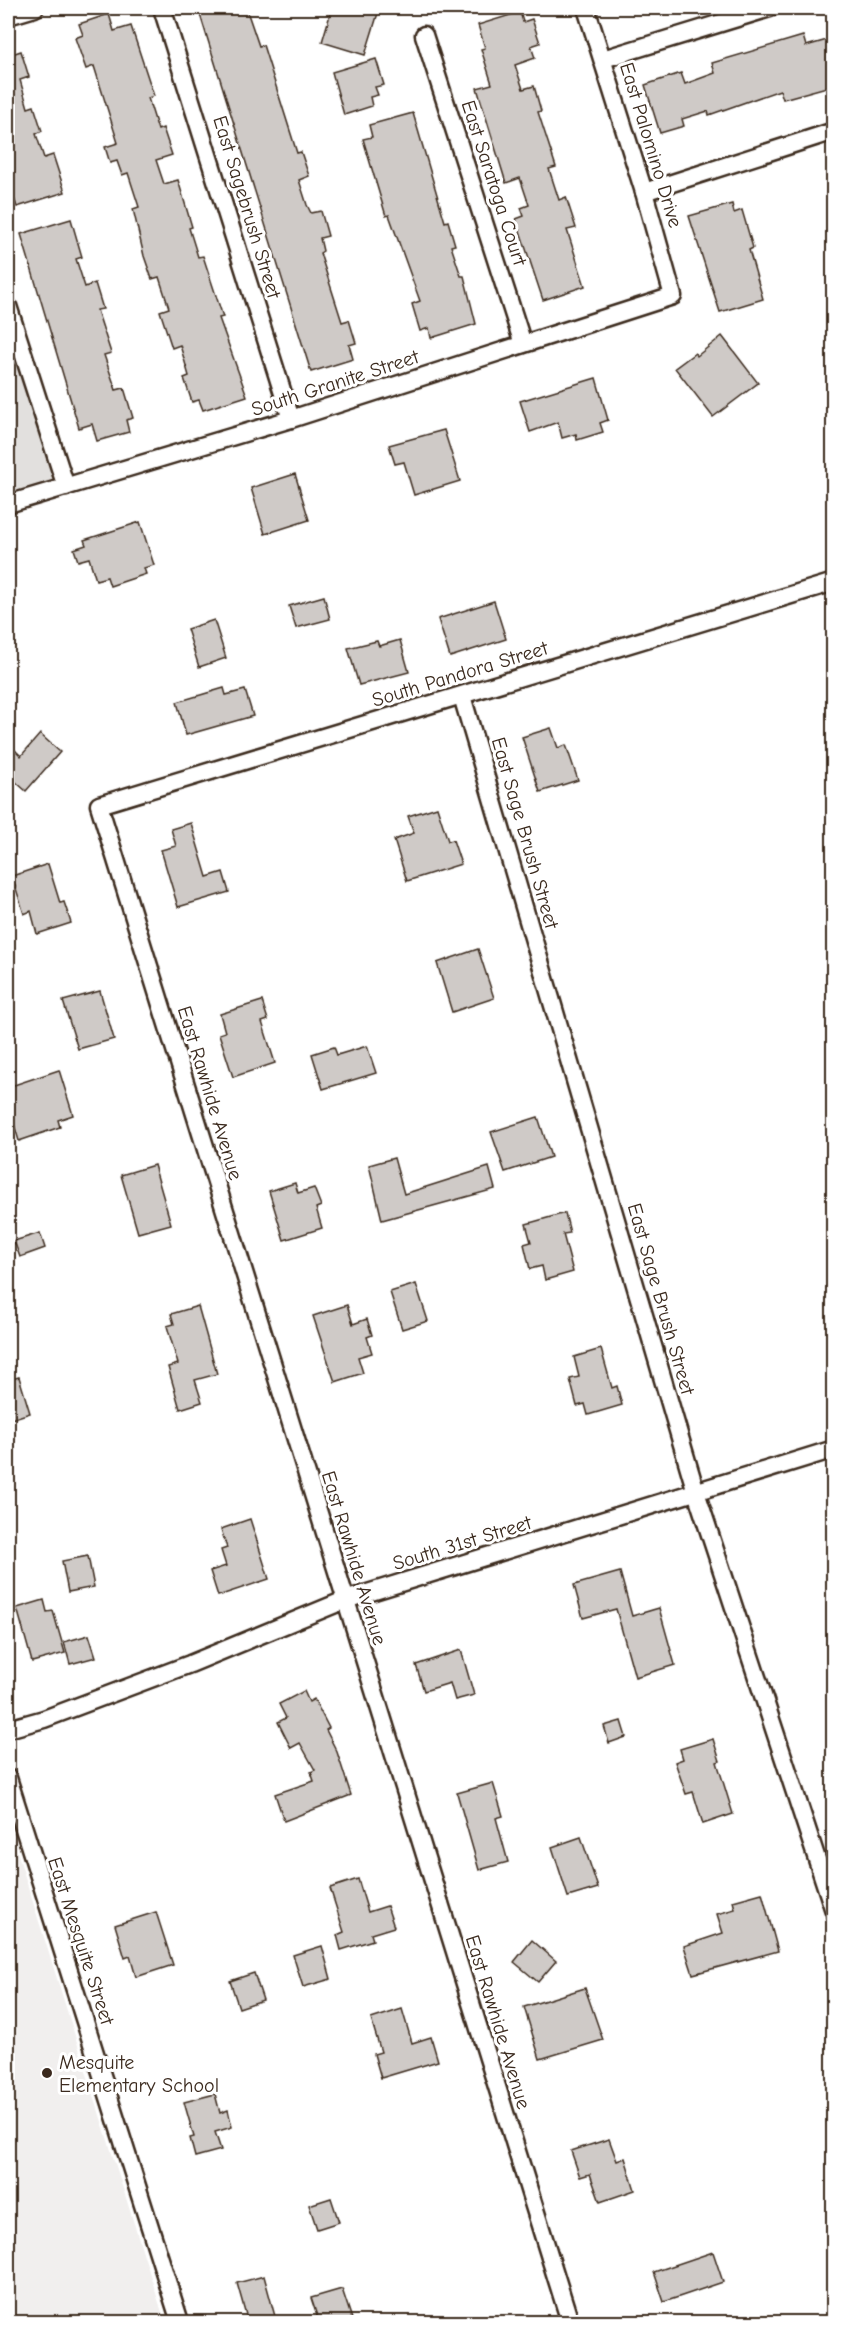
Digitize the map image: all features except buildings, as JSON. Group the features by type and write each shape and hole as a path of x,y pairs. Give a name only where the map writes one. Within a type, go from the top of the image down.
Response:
{"street":[{"path":"8,16 35,8"},
{"name":"East Sagebrush Street","path":"162,8 291,419"},
{"name":"East Palomino Drive","path":"586,8 644,192 673,296"},
{"path":"603,58 770,8"},
{"name":"East Saratoga Court","path":"424,35 523,344"},
{"path":"644,192 834,131"},
{"name":"South Granite Street","path":"8,504 291,419 673,296"},
{"path":"8,306 66,487"},
{"name":"South Pandora Street","path":"99,805 832,587"},
{"name":"East Sage Brush Street","path":"462,696 696,1491 834,1911"},
{"name":"East Rawhide Avenue","path":"99,805 570,2322"},
{"name":"South 31st Street","path":"8,1729 44,1719 190,1664 345,1600 834,1449"},
{"name":"East Mesquite Street","path":"8,1778 180,2322"}],"shaded area":[{"path":"8,306 66,487 8,504"},
{"name":"Mesquite Elementary School","path":"8,1823 165,2322 8,2322"}],"place":[{"name":"Mesquite Elementary School","path":"47,2073"}]}
